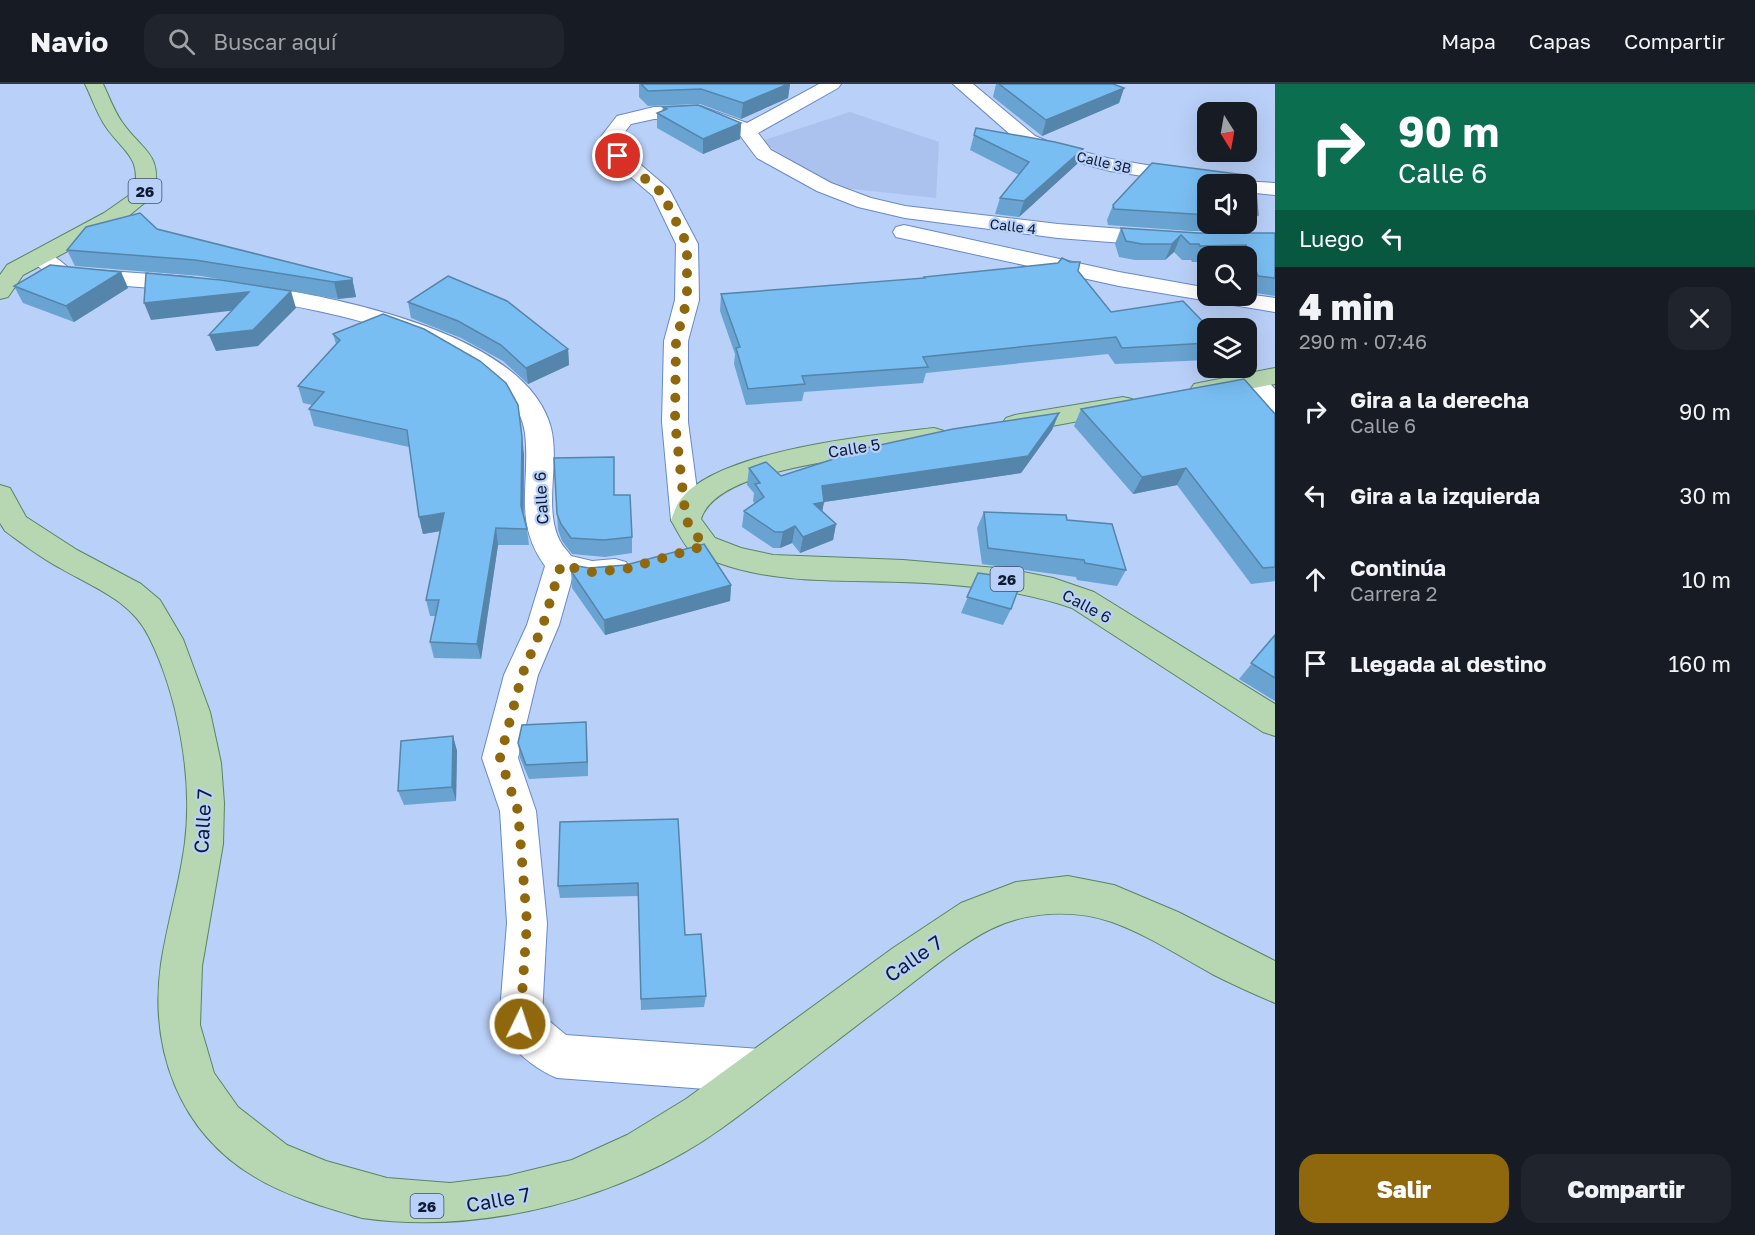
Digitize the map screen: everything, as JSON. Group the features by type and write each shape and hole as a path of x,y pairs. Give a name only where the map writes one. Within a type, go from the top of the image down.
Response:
{"main road":[{"name":"26","path":"0,292 10,274 130,207 144,195 148,176 146,165 128,139 114,125 94,84"},
{"path":"1183,394 1263,378"},
{"path":"987,429 1148,400"},
{"name":"Calle 5","path":"688,513 705,493 748,472 785,462 868,446 954,434"},
{"name":"Calle 7","path":"0,495 15,524 66,558 130,592 149,609 167,639 193,712 203,763 206,803 204,844 181,966 178,1025 195,1084 222,1123 271,1161 325,1184 387,1202 450,1208 507,1200 576,1182 643,1151 702,1115 907,962 975,916 1016,901 1068,894 1114,904 1164,926 1233,963 1275,982"},
{"name":"Calle 6","path":"688,513 693,549 773,566 959,575 1042,586 1083,600 1275,722"}],"street":[{"path":"688,513 675,422 676,341 687,300 687,244 662,193 618,156 610,138 624,120 654,112 700,112 721,117 754,142 832,84"},
{"name":"Calle 3B","path":"962,84 1028,140 1050,149 1110,165 1197,178"},
{"name":"Calle 4","path":"754,142 824,187 865,203 905,212 1058,231 1178,240"},
{"name":"Calle 4","path":"754,142 782,182 795,191 846,216 875,226 1119,279 1197,293"},
{"path":"1257,187 1275,189"},
{"name":"Calle 6","path":"37,260 63,274 219,287 309,301 416,332 480,360 524,398 534,416 538,439 539,513 544,540 561,565"},
{"name":"Calle 4","path":"1257,302 1275,305"},
{"path":"1263,378 1275,405"},
{"path":"637,566 592,572 561,565 543,625 522,675 500,758 518,811 527,923 520,1024 557,1056 760,1071"}],"shaded area":[{"path":"850,112 939,142 936,198 834,187 761,141"}],"building":[{"path":"641,84 788,84 743,103 701,89 648,91"},
{"path":"999,84 1113,84 1124,88 1046,120"},
{"path":"698,105 741,123 703,139 657,113 667,109 663,107"},
{"path":"976,128 1083,149 1024,201 1000,198 1029,162 974,135"},
{"path":"1152,163 1237,174 1197,174 1197,214 1114,209 1113,205"},
{"path":"140,213 157,229 352,278 352,280 334,282 195,260 67,250 86,227"},
{"path":"1121,228 1197,234 1275,233 1275,278 1258,276 1257,246 1200,246 1190,244 1181,235 1172,244 1142,244 1126,241"},
{"path":"1062,258 1070,262 1080,262 1078,271 1111,312 1183,301 1199,318 1197,318 1197,344 1122,348 1116,337 923,357 928,367 802,376 805,384 748,389 736,348 740,347 721,294 925,278 1058,263"},
{"path":"50,265 121,272 66,306 14,286"},
{"path":"146,273 221,280 291,291 253,330 209,335 249,292 144,303"},
{"path":"448,276 507,301 568,349 526,368 501,345 458,321 408,302"},
{"path":"383,314 424,329 480,361 506,383 518,405 522,437 521,506 527,529 496,528 477,644 430,642 439,600 426,600 444,513 419,517 407,430 309,409 324,392 298,386 340,340 333,334"},
{"path":"1244,379 1275,414 1275,567 1263,568 1186,468 1142,477 1081,409"},
{"path":"1059,413 1028,456 822,486 824,502 814,504 836,524 803,537 795,526 783,532 775,532 744,511 764,497 755,484 760,483 749,468 766,462 781,476 849,454 848,452 953,429"},
{"path":"614,457 614,495 630,495 632,537 604,540 571,538 557,514 554,458"},
{"path":"984,512 1066,515 1067,520 1112,524 1126,570 1085,563 1084,560 988,548"},
{"path":"704,544 731,585 604,620 571,571 572,565 589,568 626,565"},
{"path":"978,573 1022,579 1011,609 967,597"},
{"path":"1275,635 1275,678 1251,663"},
{"path":"586,722 587,762 526,765 518,743 522,725"},
{"path":"453,736 452,787 398,791 401,741"},
{"path":"678,819 685,935 701,934 706,996 641,999 638,883 558,886 560,822"}],"route":[{"path":"520,1024 527,923 518,811 500,758 522,675 543,625 561,565 592,572 626,569 704,546 686,520 675,422 676,341 687,300 687,244 662,193 618,156"}]}
